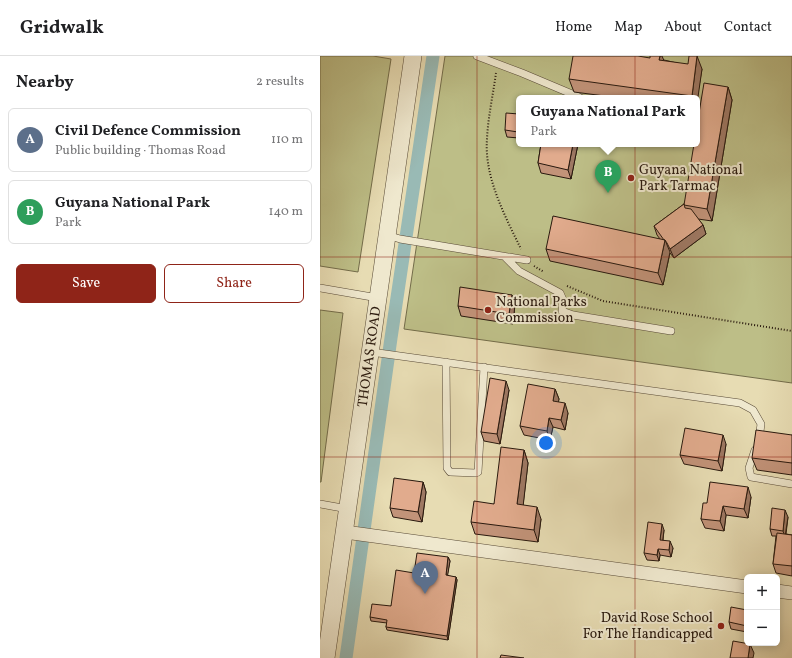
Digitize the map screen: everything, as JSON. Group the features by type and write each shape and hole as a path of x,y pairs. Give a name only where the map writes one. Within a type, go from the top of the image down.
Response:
{"street":[{"name":"THOMAS ROAD","path":"326,658 350,533 348,509 376,352 378,298 393,237 411,56"},
{"path":"350,533 744,587"},
{"path":"780,591 792,593"}],"lane":[{"path":"477,56 574,95"},
{"path":"393,237 527,260"},
{"path":"505,257 519,271 560,293 563,300 562,311 573,315 670,331"},
{"path":"320,288 378,298"},
{"path":"376,352 740,403 754,410 761,424 761,435 749,468 751,477 792,484"},
{"path":"446,362 447,468 450,472 478,472 484,367"},
{"path":"761,435 768,436"},
{"path":"320,504 348,509"}],"path":[{"path":"498,64 486,140 489,168 502,210 527,260 546,274"},
{"path":"566,286 603,300 792,331"}],"green space":[{"path":"320,56 373,56 391,59 358,272 320,266"},
{"path":"445,56 792,56 792,383 404,329"},
{"path":"320,310 343,313 321,482 320,482"}],"building":[{"path":"573,56 638,56 650,58 650,56 660,56 659,60 688,64 689,56 697,56 692,95 569,79"},
{"path":"704,83 728,87 707,209 684,205 694,147 700,147 700,107"},
{"path":"506,113 516,114 516,132 505,130"},
{"path":"541,147 572,147 568,170 538,163"},
{"path":"684,204 685,208 691,209 703,225 670,249 654,226"},
{"path":"553,216 665,240 658,273 546,249"},
{"path":"460,287 512,295 509,314 458,306"},
{"path":"490,378 506,381 497,434 481,432"},
{"path":"528,384 555,389 553,401 565,403 561,420 549,418 547,431 520,426"},
{"path":"685,428 723,435 718,461 680,455"},
{"path":"756,430 792,435 792,463 752,458"},
{"path":"501,447 524,450 517,504 537,507 534,530 471,522 474,501 494,504"},
{"path":"394,478 423,482 418,512 390,508"},
{"path":"710,482 748,487 744,509 723,506 720,521 701,519 703,503 707,503"},
{"path":"772,508 785,510 783,531 770,529"},
{"path":"648,522 662,524 660,540 670,541 669,550 658,549 657,555 644,553"},
{"path":"777,533 792,535 792,566 773,564"},
{"path":"417,553 448,557 446,575 456,577 447,636 386,627 387,620 370,617 372,604 391,606 396,570 414,573"},
{"path":"731,607 744,609 744,625 729,622"},
{"path":"733,641 744,643 744,646 750,646 748,658 730,658"},
{"path":"501,655 524,658 500,658"}],"waterway":[{"path":"346,658 391,338 433,56"}],"place":[{"name":"Guyana National Park Tarmac","path":"631,178"},
{"name":"Guyana National Park","path":"608,193"},
{"name":"National Parks Commission","path":"488,310"},
{"name":"Civil Defence Commission","path":"425,594"},
{"name":"David Rose School For The Handicapped","path":"721,626"}]}
